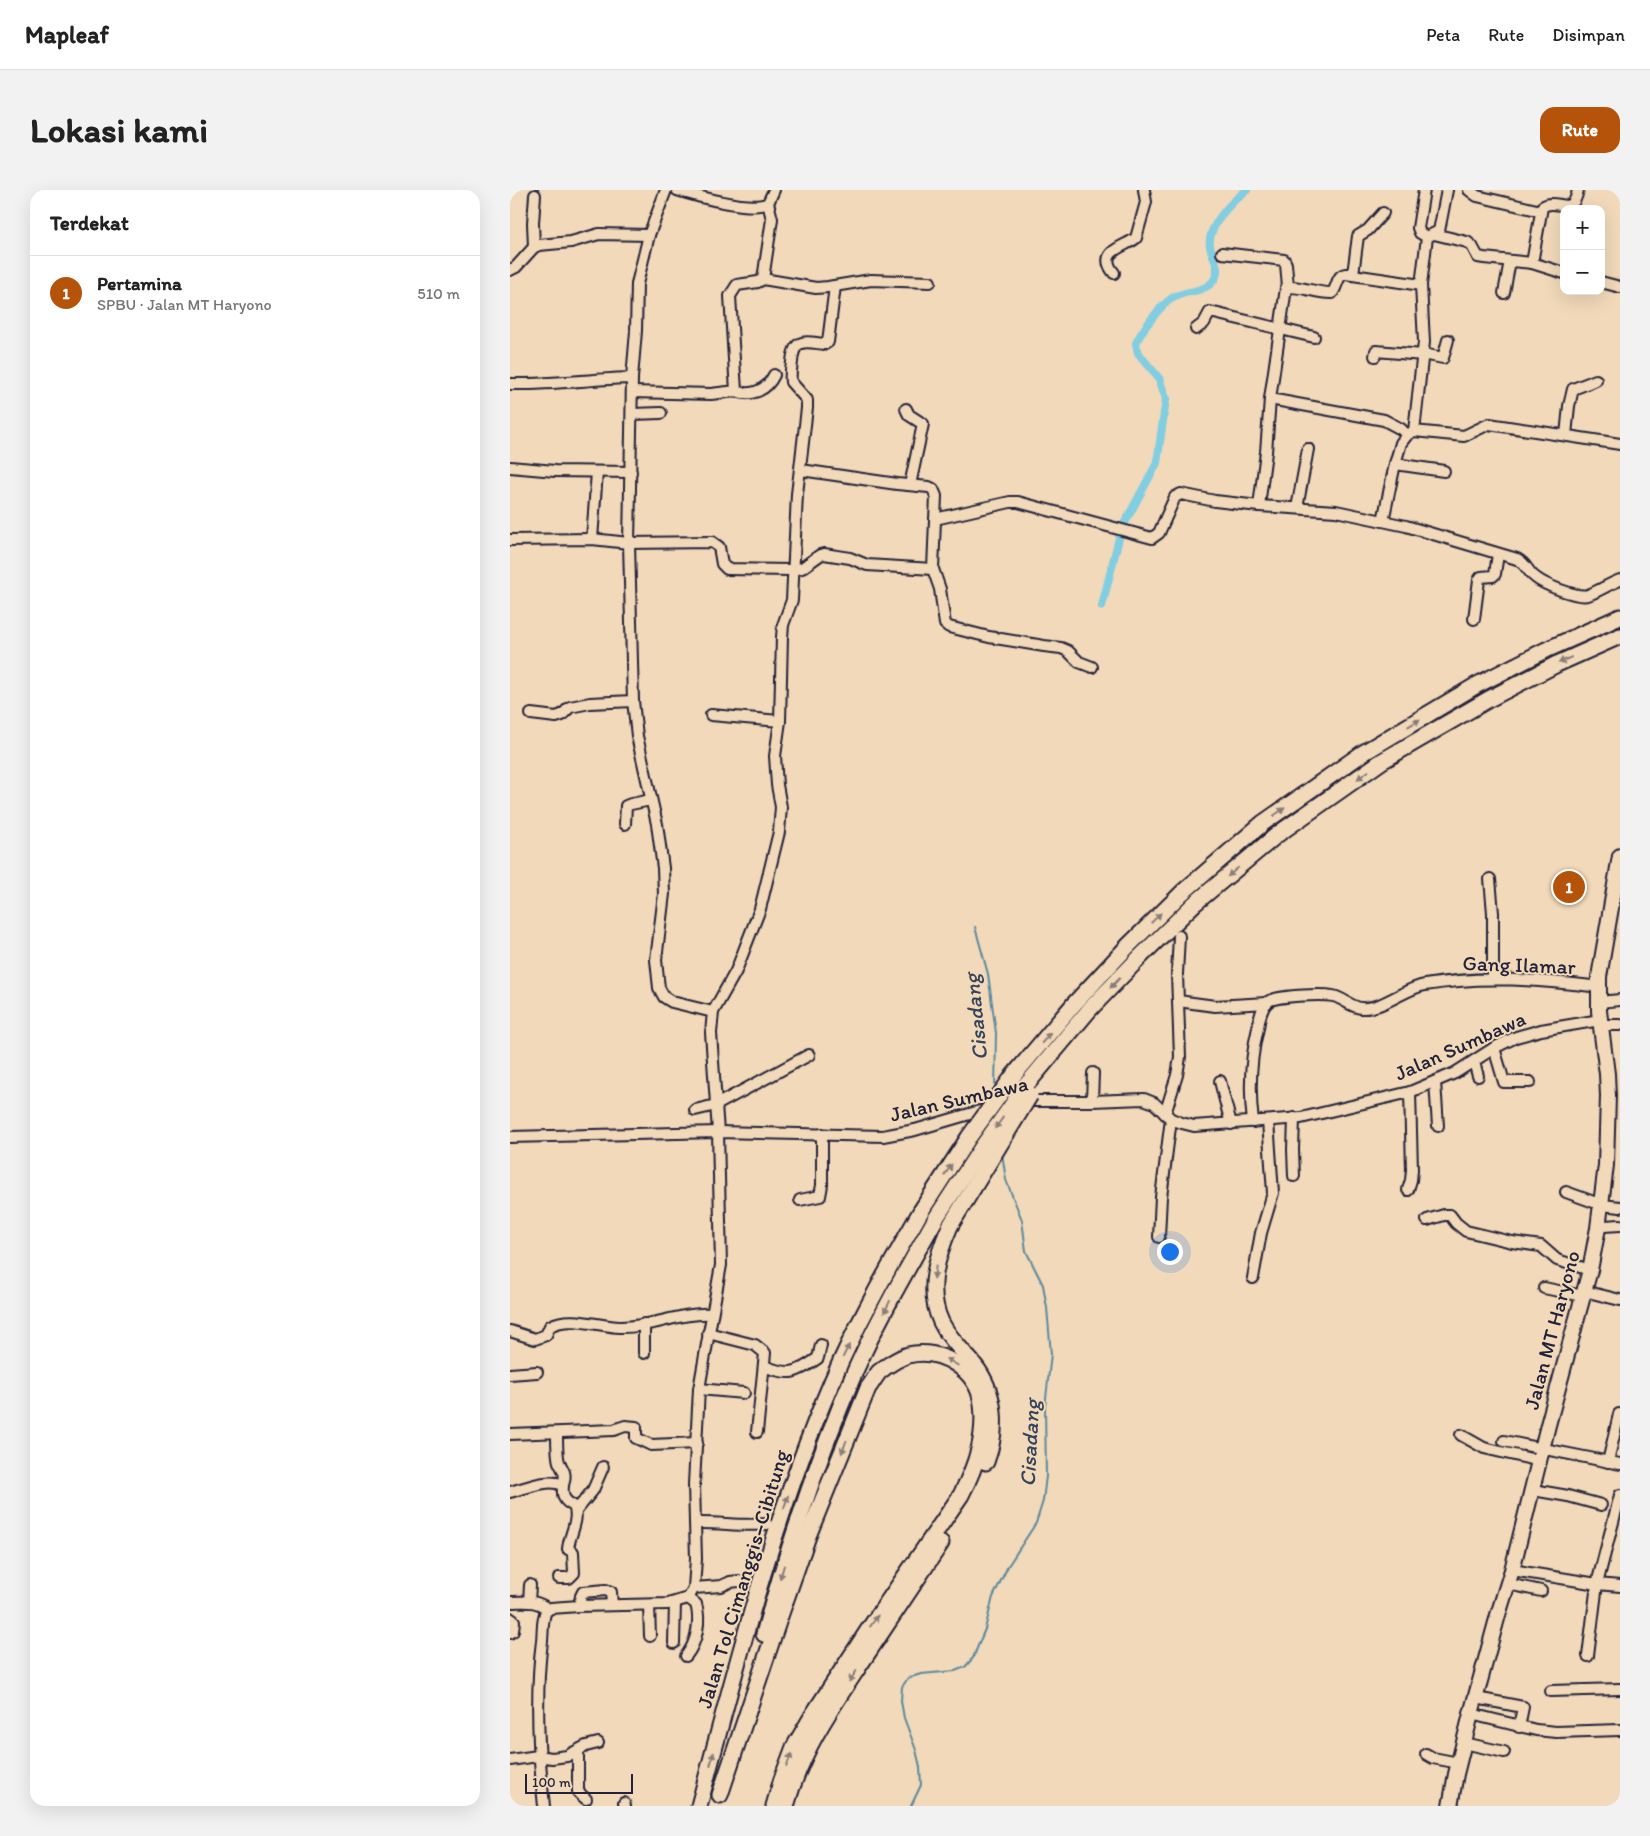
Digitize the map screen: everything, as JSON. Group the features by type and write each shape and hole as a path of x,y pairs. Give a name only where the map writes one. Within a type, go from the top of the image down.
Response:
{"highway":[{"name":"Jalan Tol Cimanggis–Cibitung","path":"699,1806 772,1544 804,1452 841,1361 878,1288 921,1211 969,1137 1014,1075 1074,1004 1129,945 1183,892 1263,823 1363,753 1477,685 1546,650 1620,617"},
{"name":"Jalan Tol Cimanggis–Cibitung","path":"718,1801 770,1613 795,1529 820,1458 857,1368 892,1295 936,1218 982,1147 1090,1010 1142,954 1194,904 1278,834 1382,761 1489,699 1557,664 1614,638"},
{"path":"786,1806 804,1755 822,1722 968,1500 981,1476 990,1452 994,1426 992,1405 987,1385 978,1370 952,1339 941,1322 935,1302 934,1277 938,1253 950,1226 1031,1087"},
{"path":"718,1801 805,1546 868,1388 878,1373 908,1355 940,1356 958,1364 970,1377 978,1389 982,1403 983,1424 980,1450 973,1472 961,1496 868,1630 814,1713 794,1748 774,1806"}],"main road":[{"name":"Jalan MT Haryono","path":"1452,1806 1459,1763 1471,1714 1533,1490 1590,1270 1598,1228 1606,1165 1608,1096 1600,1022 1599,987 1601,965 1620,856"}],"street":[{"path":"669,190 649,235 636,284 629,543 633,702 659,841 664,885 656,960 659,988 664,997 672,1002 713,1012"},
{"path":"677,190 694,196 754,207 768,203"},
{"path":"763,279 772,219 768,203 774,190"},
{"path":"1114,273 1109,265 1110,256 1116,248 1136,238 1146,202 1144,190"},
{"path":"1424,190 1418,228 1420,233 1467,242 1472,246 1478,257 1532,263 1560,272"},
{"path":"1430,236 1439,231 1447,190"},
{"path":"1469,190 1477,196 1541,211"},
{"path":"1571,205 1576,201 1578,190"},
{"path":"534,246 535,195"},
{"path":"1532,263 1541,211 1544,205 1560,206"},
{"path":"1353,274 1358,236 1368,230 1383,213"},
{"path":"510,270 516,267 534,246 571,242 599,234 649,235"},
{"path":"1383,521 1401,443 1410,433 1423,355 1424,333 1421,284 1430,236"},
{"path":"1222,253 1284,260 1286,264 1288,287 1285,290 1270,399 1259,506"},
{"path":"1504,293 1510,261"},
{"path":"1288,287 1292,286 1322,293 1332,293 1343,274 1421,284"},
{"path":"736,391 730,296 733,288 737,285 758,282 763,279 816,288 871,280 930,282"},
{"path":"1605,283 1620,287"},
{"path":"510,1602 540,1603 548,1609 579,1606 649,1605 675,1603 688,1598 694,1588 696,1524 694,1484 699,1389 721,1265 718,1132 711,1043 713,1012 736,971 755,924 777,840 781,807 775,756 780,721 782,637 783,625 792,600 797,494 808,406 806,400 794,387 790,379 793,351 796,346 801,342 825,344 828,342 835,286"},
{"path":"1196,329 1204,323 1210,312 1314,337"},
{"path":"1375,356 1376,351 1386,346 1443,358 1448,340"},
{"path":"632,392 704,394 736,391 744,394 756,392 766,386 774,375"},
{"path":"510,384 547,385 586,380 632,378"},
{"path":"1566,435 1573,389 1596,380"},
{"path":"1270,399 1384,420 1410,433 1464,436 1489,424 1620,444"},
{"path":"906,409 909,415 923,424 910,485"},
{"path":"632,414 661,413"},
{"path":"1298,508 1308,449"},
{"path":"1395,464 1444,471"},
{"path":"510,467 555,471 630,472"},
{"path":"801,470 933,489 936,496 933,569 940,589 943,618 946,626 989,637 1061,648 1079,662 1092,667"},
{"path":"592,539 597,472"},
{"path":"935,519 1010,502 1018,502 1152,538 1158,533 1175,497 1181,494 1215,501 1259,506 1336,511 1406,526 1507,556 1524,563 1531,574 1539,580 1571,593 1587,596 1608,584 1620,580"},
{"path":"510,540 592,539 629,543 712,542 719,547 722,564 727,568 792,570 802,568 824,554 850,558 867,565 933,569"},
{"path":"1474,619 1479,580 1481,577 1493,576 1498,554"},
{"path":"531,714 556,717 562,715 570,707 584,704 633,702"},
{"path":"711,715 780,721"},
{"path":"625,824 626,806 651,800"},
{"path":"1490,879 1494,913 1493,978"},
{"path":"1159,1237 1168,1116 1180,1057 1178,1001 1179,936"},
{"name":"Gang Ilamar","path":"1266,1003 1279,998 1332,996 1360,1008 1372,1006 1424,985 1493,978 1549,981 1599,987"},
{"path":"1599,1002 1620,1000"},
{"path":"1178,1001 1216,1006 1266,1003 1256,1035 1250,1078 1253,1122"},
{"name":"Jalan Sumbawa","path":"510,1137 718,1132 883,1136 905,1133 1005,1104 1024,1101 1144,1099 1151,1102 1168,1116 1190,1126 1268,1121 1331,1112 1410,1092 1456,1073 1494,1048 1525,1034 1600,1022 1620,1024"},
{"path":"1494,1048 1504,1082 1530,1082"},
{"path":"695,1110 716,1106 809,1054"},
{"path":"1474,1062 1478,1076"},
{"path":"1092,1101 1093,1073"},
{"path":"1220,1081 1231,1124"},
{"path":"1435,1082 1438,1126"},
{"path":"1408,1190 1412,1170 1410,1092"},
{"path":"1294,1118 1294,1176"},
{"path":"1253,1278 1261,1233 1273,1193 1268,1121"},
{"path":"800,1200 820,1196 822,1185 822,1134"},
{"path":"1566,1192 1602,1205 1620,1206"},
{"path":"1427,1220 1448,1214 1466,1231 1512,1242 1541,1246 1557,1260 1590,1270"},
{"path":"1598,1228 1620,1225"},
{"path":"1544,1288 1620,1300"},
{"path":"510,1331 538,1339 546,1335 550,1326 559,1322 587,1322 620,1327 696,1314 712,1314"},
{"path":"644,1324 644,1353"},
{"path":"708,1333 755,1345 765,1353 757,1432"},
{"path":"764,1366 785,1374 793,1373 818,1358 821,1345"},
{"path":"510,1374 537,1372"},
{"path":"699,1389 744,1393"},
{"path":"1608,1462 1620,1415"},
{"path":"510,1434 614,1430 625,1426 636,1428 636,1438 651,1445 697,1443"},
{"path":"557,1433 559,1462 564,1467 565,1479 562,1496 567,1503 574,1506 576,1511 576,1522 569,1538 568,1549 573,1552 574,1573 569,1578 559,1578"},
{"path":"1461,1435 1484,1448 1620,1464"},
{"path":"1504,1441 1541,1455"},
{"path":"576,1511 593,1490 603,1467"},
{"path":"510,1492 547,1483 558,1482 563,1485"},
{"path":"1533,1490 1601,1504"},
{"path":"1588,1656 1597,1584 1620,1495"},
{"path":"696,1524 716,1522 752,1526 767,1524"},
{"path":"1512,1570 1620,1586"},
{"path":"694,1588 721,1586 739,1581"},
{"path":"1508,1584 1541,1591"},
{"path":"529,1602 530,1585"},
{"path":"579,1606 583,1592 606,1590 611,1592 612,1605"},
{"path":"686,1656 693,1644 698,1627 696,1604 688,1598"},
{"path":"674,1643 675,1603"},
{"path":"649,1605 650,1636"},
{"path":"544,1806 538,1756 540,1660 545,1613 548,1609"},
{"path":"510,1618 514,1621 514,1631 510,1634"},
{"path":"1551,1691 1620,1689"},
{"path":"1476,1698 1523,1707 1519,1727"},
{"path":"1471,1714 1519,1727 1556,1732 1620,1730"},
{"path":"510,1760 538,1756 561,1757 572,1755 598,1743"},
{"path":"1464,1743 1504,1752"},
{"path":"578,1751 578,1792 586,1799"},
{"path":"1426,1754 1429,1757 1459,1763"}],"waterway":[{"path":"1122,528 1157,463 1166,399 1159,378 1138,353 1136,343 1142,332 1167,302 1177,295 1205,287 1214,280 1217,267 1210,246 1212,230 1228,207 1247,190"},
{"path":"1102,606 1120,534"},
{"name":"Cisadang","path":"975,927 988,974 996,1033 995,1090"},
{"name":"Cisadang","path":"911,1806 921,1785 920,1767 904,1718 901,1701 902,1687 908,1678 921,1674 955,1671 965,1667 973,1658 985,1629 993,1597 1008,1566 1036,1523 1043,1501 1046,1476 1045,1407 1051,1354 1047,1308 1043,1285 1026,1251 1022,1220 1006,1180 1002,1153"}],"place":[{"name":"Pertamina","path":"1569,887"}]}
